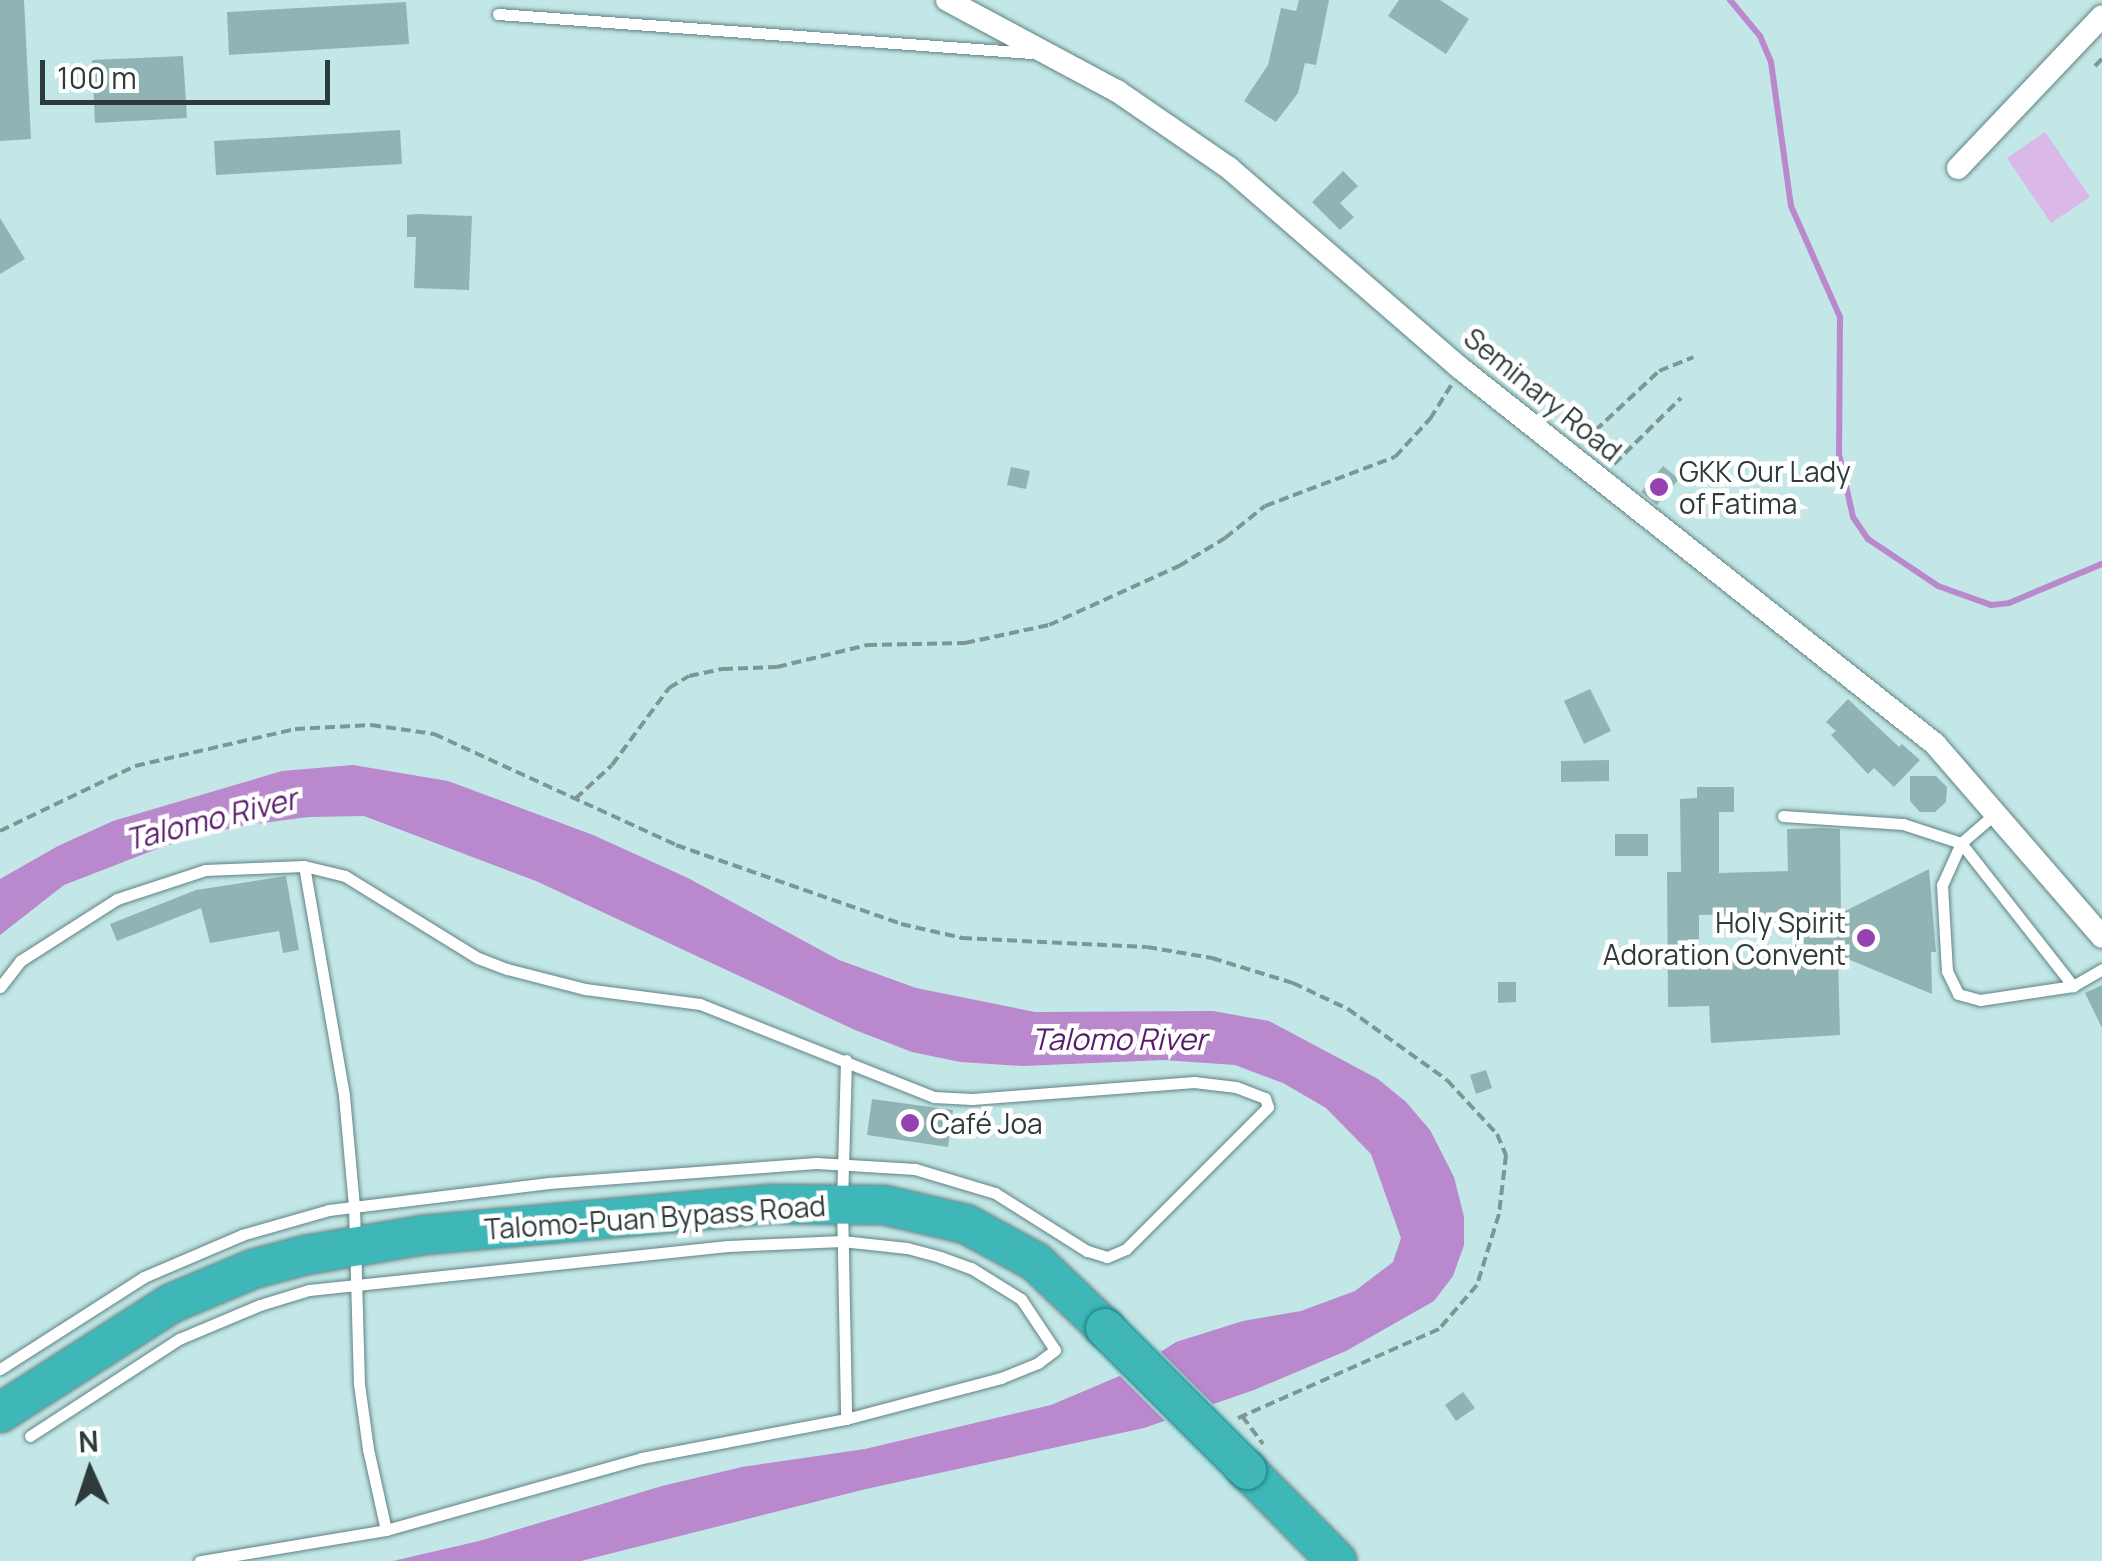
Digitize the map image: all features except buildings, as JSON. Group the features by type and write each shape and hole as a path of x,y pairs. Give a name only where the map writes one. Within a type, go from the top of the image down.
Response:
{"highway":[{"name":"Talomo-Puan Bypass Road","path":"0,1412 172,1303 253,1269 355,1244 770,1204 842,1202 928,1212 1009,1245 1060,1282 1105,1328 1256,1458 1338,1561"}],"street":[{"name":"Seminary Road","path":"947,0 1164,120 1230,168 1460,368 1935,744 2102,936"},
{"path":"1958,168 2102,16"}],"lane":[{"path":"498,14 1048,55"},
{"path":"1997,812 1961,843 1942,885 1947,971 1958,994 1980,1000 2073,986 2102,969"},
{"path":"1783,816 1904,824 1961,843 2073,986"},
{"path":"0,986 20,961 117,899 205,870 276,864 304,866 345,876 478,958 585,989 700,1004 934,1096 952,1099 1194,1082 1236,1087 1265,1098 1268,1107 1126,1249 1108,1257 1087,1252 995,1194 954,1178 915,1169 842,1162 549,1183 354,1206 302,1216 185,1257 102,1301 0,1369"},
{"path":"304,866 341,1079 354,1206 363,1420 386,1530"},
{"path":"846,1060 842,1162 846,1418"},
{"path":"30,1436 148,1358 216,1322 309,1290 356,1282 728,1246 842,1241 906,1248 971,1268 1020,1299 1055,1350 1038,1363 1001,1378 846,1418 642,1458 386,1530 200,1561"}],"path":[{"path":"2094,66 2102,59"},
{"path":"1569,454 1659,371 1693,357"},
{"path":"575,799 612,765 668,688 689,676 723,669 778,667 866,645 964,643 1049,625 1179,566 1225,538 1264,506 1396,457 1430,419 1460,368"},
{"path":"1600,478 1681,398"},
{"path":"0,831 135,766 296,729 371,725 434,734 676,845 900,924 1005,942 1147,947 1212,958 1277,978 1348,1009 1447,1080 1488,1122 1506,1156 1499,1214 1477,1285 1455,1315 1423,1338 1327,1375 1242,1416 1256,1458"}],"shaded area":[{"path":"2045,132 2090,197 2051,223 2007,158"}],"water":[{"name":"Talomo River","path":"353,765 448,781 593,835 688,878 839,960 916,988 1035,1012 1213,1011 1269,1021 1378,1079 1406,1102 1430,1130 1454,1177 1464,1217 1464,1245 1453,1276 1434,1301 1346,1351 1254,1390 1144,1428 866,1489 581,1561 393,1561 479,1541 662,1486 742,1467 865,1449 1051,1405 1129,1372 1176,1342 1243,1321 1301,1311 1355,1291 1393,1262 1401,1238 1371,1154 1326,1108 1283,1083 1235,1065 1163,1060 1023,1066 960,1062 912,1052 855,1030 536,881 364,816 309,817 239,826 162,847 64,885 0,935 0,879 58,846 113,821 282,771"}],"pier":[{"path":"1157,1348 1218,1409 1169,1425 1117,1373"}],"waterway":[{"path":"1730,0 1760,36 1771,62 1791,206 1840,317 1839,454 1853,517 1868,539 1938,586 1991,605 2009,603 2102,564"}],"place":[{"name":"GKK Our Lady of Fatima","path":"1659,487"},
{"name":"Holy Spirit Adoration Convent","path":"1866,938"},
{"name":"Café Joa","path":"910,1123"}]}
